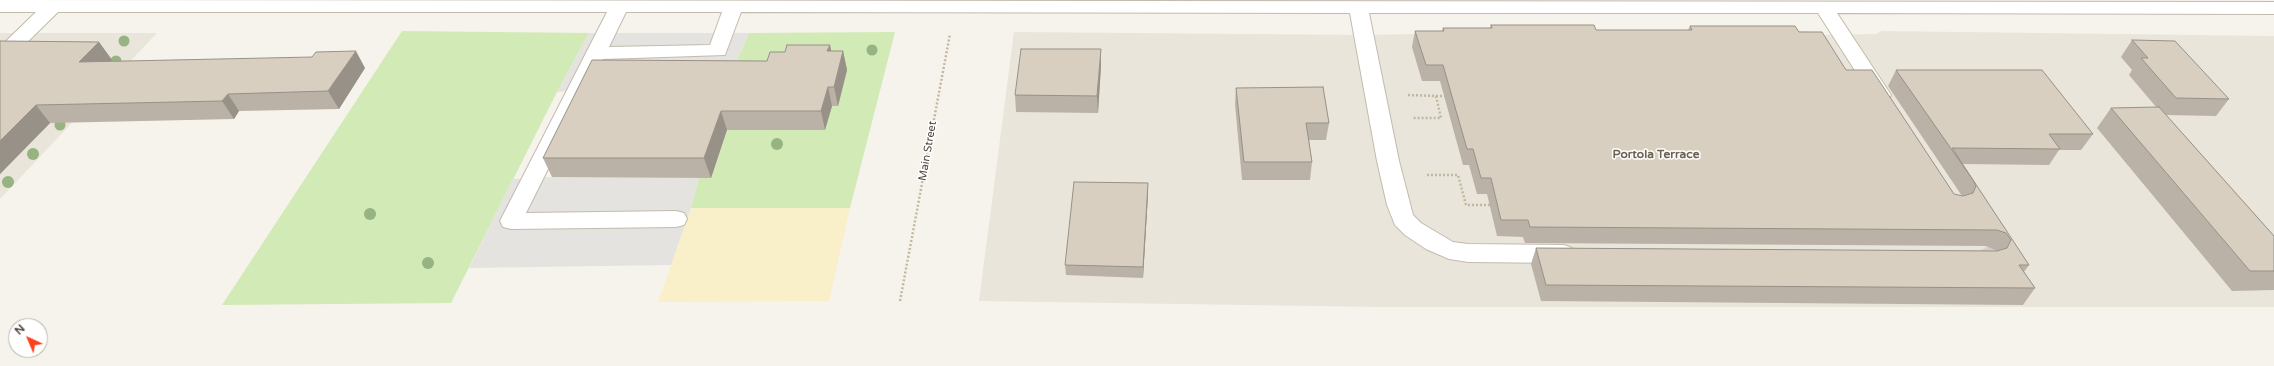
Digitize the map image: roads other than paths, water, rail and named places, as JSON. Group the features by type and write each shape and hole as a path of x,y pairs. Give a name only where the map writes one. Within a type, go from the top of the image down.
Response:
{"street":[{"path":"0,6 52,7 215,3 620,6 710,3 734,6 954,3 1358,7 1584,3 1824,8 2006,3 2274,8"},
{"path":"620,6 511,221 676,219"},
{"path":"597,53 718,51 734,6"},
{"path":"0,58 52,7"},
{"path":"1358,7 1388,161 1398,205 1403,219 1413,229 1434,243 1449,250 1468,253 1583,254"},
{"path":"1824,8 1893,113"}],"tunnel":[{"path":"1964,222 1986,257"}],"district":[{"name":"Portola Terrace","path":"1656,155"}]}
